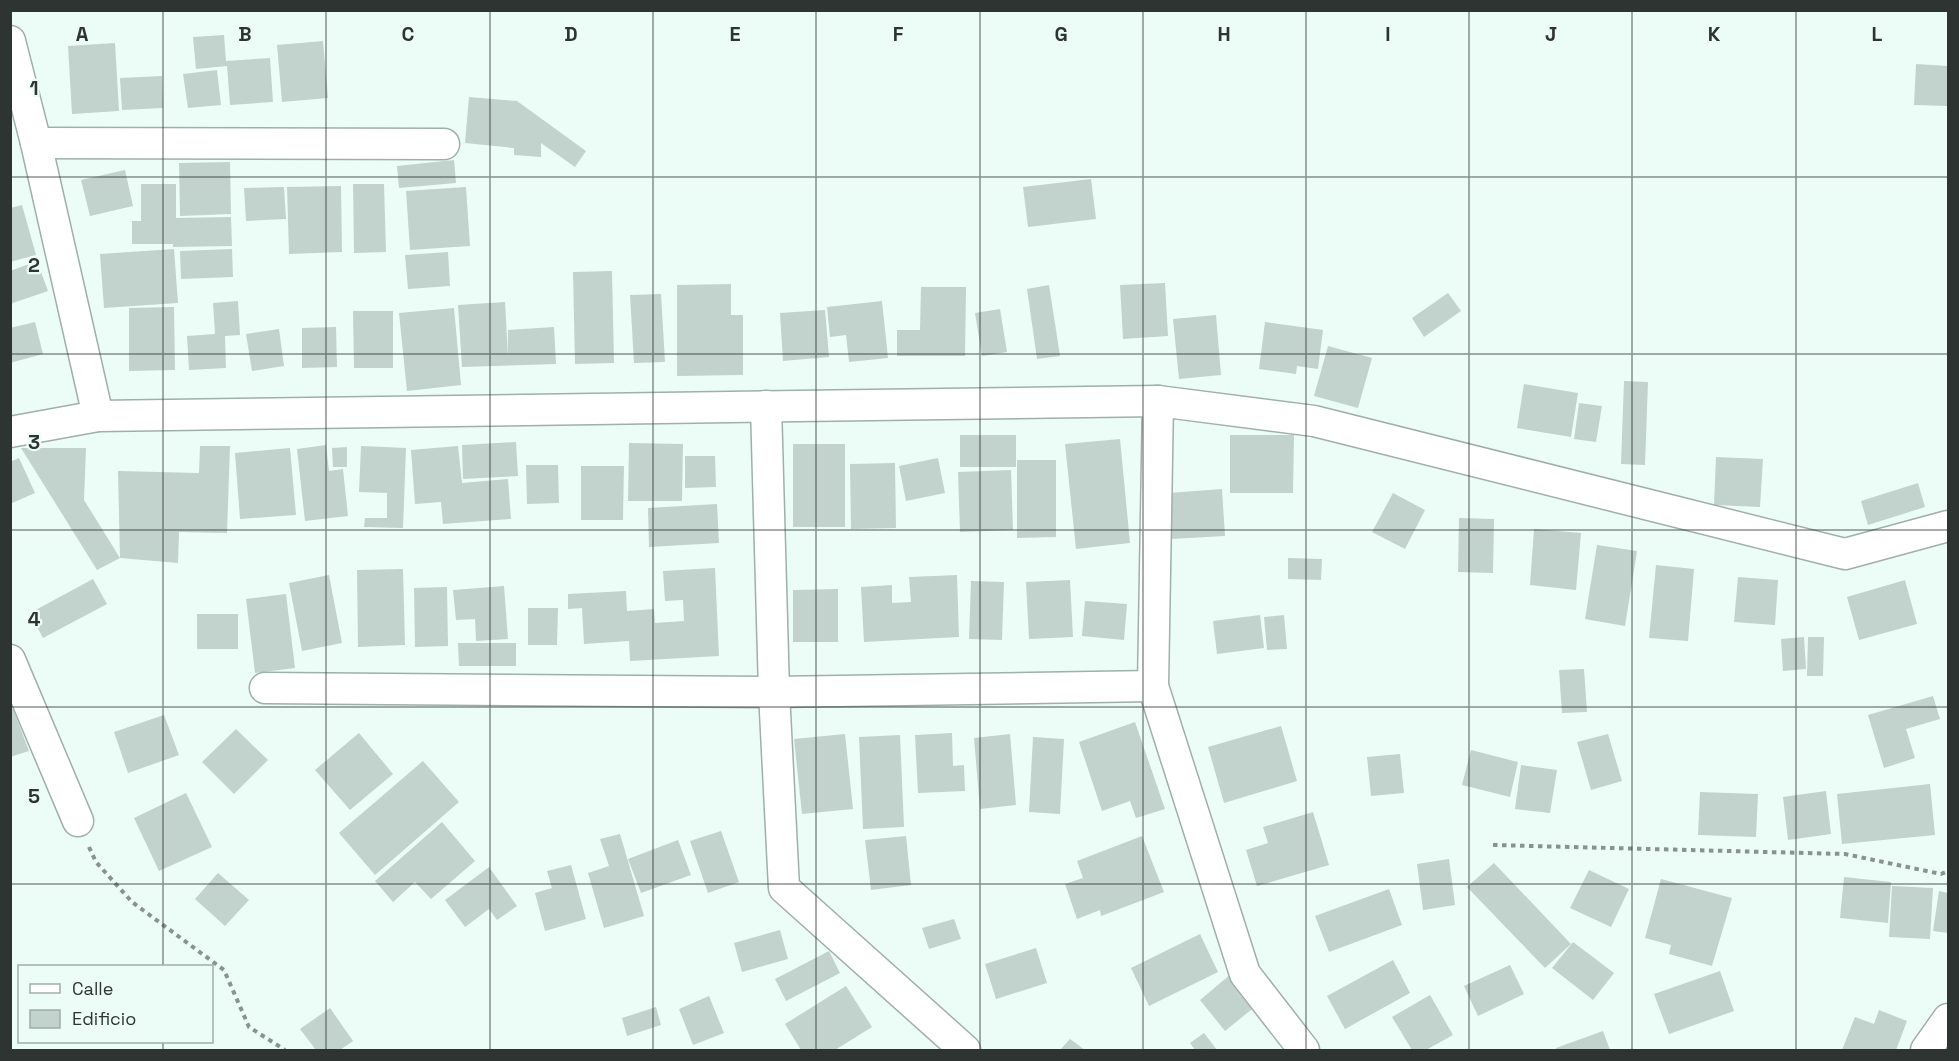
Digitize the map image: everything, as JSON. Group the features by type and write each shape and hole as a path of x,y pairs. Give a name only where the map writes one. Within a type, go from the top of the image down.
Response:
{"street":[{"path":"10,41 36,143 98,416"},
{"path":"36,143 444,144"},
{"path":"10,432 98,416 1158,401 1314,420 1845,554 1948,526"},
{"path":"1158,401 1153,686 1245,974 1304,1050"},
{"path":"766,406 774,693 784,888 965,1050"},
{"path":"10,660 78,821"},
{"path":"265,688 774,693 1153,686"},
{"path":"1926,1050 1948,1019"}],"path":[{"path":"78,821 96,862 103,870 132,902 224,970 249,1027 285,1050"},
{"path":"1493,845 1845,854 1941,874 1948,871"}],"building":[{"path":"224,35 226,61 270,58 273,102 230,105 227,66 196,69 193,37"},
{"path":"323,41 328,98 282,102 277,45"},
{"path":"115,43 119,111 72,114 68,46"},
{"path":"1916,64 1948,66 1948,106 1914,105"},
{"path":"217,70 221,105 188,108 183,74"},
{"path":"162,76 163,108 122,110 120,78"},
{"path":"469,97 517,101 586,151 575,167 541,143 541,157 514,155 514,148 465,143"},
{"path":"454,160 456,183 399,188 397,166"},
{"path":"230,162 231,214 180,216 179,163"},
{"path":"125,170 133,206 90,216 81,180"},
{"path":"1091,179 1096,219 1028,227 1023,187"},
{"path":"141,184 176,184 176,218 231,217 232,246 173,247 173,244 132,244 132,221 141,221"},
{"path":"353,184 384,184 386,252 354,253"},
{"path":"341,186 342,252 289,254 287,187"},
{"path":"284,187 286,219 246,221 244,188"},
{"path":"466,187 470,246 410,250 406,191"},
{"path":"22,205 36,255 10,262 10,208"},
{"path":"174,249 178,303 104,308 100,254"},
{"path":"232,249 233,277 181,279 180,251"},
{"path":"448,252 450,286 408,289 405,255"},
{"path":"37,261 48,291 10,304 10,271"},
{"path":"612,271 614,363 575,364 573,272"},
{"path":"1165,283 1168,336 1123,339 1120,285"},
{"path":"731,284 731,315 743,315 743,375 677,376 677,285"},
{"path":"1049,285 1060,356 1037,359 1027,289"},
{"path":"921,287 966,287 965,356 897,356 897,330 920,330"},
{"path":"1448,293 1461,311 1424,337 1412,318"},
{"path":"661,294 665,362 634,363 630,295"},
{"path":"238,301 240,335 225,336 226,368 189,370 187,336 215,334 213,303"},
{"path":"882,301 888,358 849,362 846,335 830,337 827,307"},
{"path":"505,302 508,356 508,330 554,327 556,364 462,367 458,305"},
{"path":"174,307 175,370 129,371 129,308"},
{"path":"454,308 461,385 407,391 399,313"},
{"path":"1000,309 1007,352 982,356 975,313"},
{"path":"825,310 829,357 783,361 780,313"},
{"path":"353,311 393,311 393,368 354,368"},
{"path":"1216,315 1221,375 1179,379 1173,319"},
{"path":"35,322 43,354 10,363 10,328"},
{"path":"1265,322 1323,330 1318,369 1297,366 1296,374 1259,369"},
{"path":"336,327 337,367 302,368 302,328"},
{"path":"279,329 284,366 252,371 246,334"},
{"path":"1328,346 1372,358 1358,408 1314,396"},
{"path":"1624,381 1648,382 1645,465 1621,464"},
{"path":"1524,384 1578,393 1571,437 1517,428"},
{"path":"1579,403 1602,406 1596,442 1574,439"},
{"path":"960,435 1016,435 1016,467 960,467"},
{"path":"1230,435 1294,435 1293,493 1230,493"},
{"path":"1120,439 1130,543 1076,549 1065,444"},
{"path":"516,442 518,476 463,479 462,445"},
{"path":"629,443 683,444 682,501 628,501"},
{"path":"793,444 845,444 845,527 793,527"},
{"path":"326,445 329,471 343,469 348,516 305,521 297,449"},
{"path":"200,446 230,446 227,533 179,532 178,563 120,558 118,471 199,473"},
{"path":"361,446 406,448 403,528 364,527 365,518 387,518 387,493 359,492"},
{"path":"458,446 462,483 508,479 511,519 443,524 441,502 415,504 411,450"},
{"path":"347,447 347,467 333,467 332,448"},
{"path":"21,448 86,448 84,500 120,558 97,570"},
{"path":"290,448 296,515 240,519 235,453"},
{"path":"685,456 715,456 716,487 685,488"},
{"path":"1716,457 1763,459 1760,507 1714,505"},
{"path":"19,458 35,493 10,504 10,462"},
{"path":"938,458 945,493 906,501 899,466"},
{"path":"1017,460 1056,460 1056,537 1017,538"},
{"path":"895,463 896,528 851,529 850,464"},
{"path":"526,465 558,465 559,503 527,504"},
{"path":"581,466 624,466 623,520 581,520"},
{"path":"1011,470 1013,530 960,532 958,472"},
{"path":"1918,483 1925,507 1868,525 1861,501"},
{"path":"1222,489 1225,536 1171,539 1168,493"},
{"path":"1393,493 1425,510 1405,549 1372,532"},
{"path":"717,504 719,543 649,547 648,508"},
{"path":"1459,518 1494,519 1493,573 1458,572"},
{"path":"1534,529 1581,533 1576,590 1530,585"},
{"path":"1597,545 1637,551 1625,626 1585,619"},
{"path":"1288,558 1322,559 1321,580 1288,579"},
{"path":"1656,565 1694,569 1688,641 1649,638"},
{"path":"715,568 719,656 630,661 629,641 584,644 582,608 568,609 568,594 626,591 627,611 654,609 655,623 684,621 683,600 665,601 663,571"},
{"path":"403,569 405,645 358,647 357,570"},
{"path":"329,575 342,643 302,651 289,583"},
{"path":"957,575 959,637 864,642 861,587 892,585 892,603 911,602 909,577"},
{"path":"1738,577 1778,580 1775,625 1734,622"},
{"path":"93,579 107,604 43,638 30,613"},
{"path":"1070,580 1073,637 1029,639 1026,582"},
{"path":"1905,580 1917,624 1859,640 1847,597"},
{"path":"971,581 1004,582 1002,640 969,639"},
{"path":"504,586 508,639 476,641 475,619 456,620 453,590"},
{"path":"447,587 448,646 415,647 414,588"},
{"path":"838,589 838,642 793,642 793,590"},
{"path":"286,594 295,668 255,673 246,599"},
{"path":"1085,601 1127,604 1124,640 1082,636"},
{"path":"528,608 558,608 557,645 528,645"},
{"path":"197,614 238,614 238,649 197,649"},
{"path":"1260,615 1264,648 1217,654 1213,621"},
{"path":"1284,615 1287,649 1267,650 1264,617"},
{"path":"1804,637 1806,669 1783,671 1781,639"},
{"path":"1808,637 1824,637 1823,676 1807,676"},
{"path":"458,643 516,643 516,666 459,666"},
{"path":"1584,669 1587,712 1562,713 1559,670"},
{"path":"1933,696 1940,719 1906,729 1915,758 1884,768 1868,715"},
{"path":"13,709 29,751 10,757 10,710"},
{"path":"164,715 179,755 128,773 114,732"},
{"path":"1135,722 1165,809 1136,818 1130,801 1102,811 1079,742"},
{"path":"1281,726 1297,781 1224,803 1208,747"},
{"path":"236,729 268,760 234,794 202,762"},
{"path":"359,733 393,774 350,810 315,770"},
{"path":"952,733 953,766 964,765 965,791 918,793 915,735"},
{"path":"845,734 853,809 802,814 794,739"},
{"path":"1010,734 1016,805 980,809 974,738"},
{"path":"1608,734 1622,781 1591,790 1577,742"},
{"path":"900,735 904,827 863,829 859,737"},
{"path":"1033,737 1064,739 1060,814 1029,812"},
{"path":"1471,750 1518,762 1510,797 1462,785"},
{"path":"1400,754 1404,793 1371,796 1367,757"},
{"path":"423,761 459,802 375,875 339,833"},
{"path":"1521,765 1557,770 1550,813 1515,809"},
{"path":"1930,784 1935,835 1842,844 1837,794"},
{"path":"1826,791 1831,834 1788,840 1783,797"},
{"path":"1700,792 1758,794 1756,837 1698,835"},
{"path":"186,793 212,847 159,871 134,818"},
{"path":"1313,812 1329,865 1257,886 1246,850 1268,843 1263,827"},
{"path":"442,822 475,861 431,899 415,882 393,902 375,881"},
{"path":"721,831 739,882 708,893 690,841"},
{"path":"620,834 644,916 604,928 588,873 609,866 600,839"},
{"path":"906,836 911,885 871,890 865,840"},
{"path":"1142,836 1164,892 1101,916 1100,910 1077,919 1065,884 1083,878 1077,861"},
{"path":"678,840 691,875 641,893 628,859"},
{"path":"1449,859 1455,905 1423,910 1417,864"},
{"path":"1494,863 1571,944 1545,968 1467,887"},
{"path":"571,865 586,919 545,931 535,893 552,888 547,871"},
{"path":"489,867 517,906 497,920 489,909 465,927 445,900"},
{"path":"1589,870 1629,889 1611,927 1570,908"},
{"path":"218,873 249,900 225,926 195,899"},
{"path":"1844,877 1891,882 1888,923 1840,918"},
{"path":"1661,879 1732,898 1712,966 1669,954 1671,945 1645,938"},
{"path":"1892,886 1933,888 1930,939 1889,937"},
{"path":"1389,889 1402,925 1329,952 1315,916"},
{"path":"1939,891 1948,893 1948,933 1933,931"},
{"path":"954,919 961,939 929,949 922,928"},
{"path":"780,930 788,959 742,972 734,943"},
{"path":"1200,934 1218,972 1149,1006 1131,968"},
{"path":"1573,942 1614,973 1593,1000 1552,968"},
{"path":"1036,948 1047,983 996,999 985,964"},
{"path":"829,951 840,973 786,1001 775,979"},
{"path":"1393,960 1410,993 1345,1029 1327,996"},
{"path":"1510,965 1524,994 1478,1016 1464,986"},
{"path":"1720,971 1734,1011 1669,1034 1654,994"},
{"path":"1231,974 1257,1005 1225,1031 1200,1000"},
{"path":"846,986 872,1027 835,1050 801,1050 785,1024"},
{"path":"1430,995 1453,1035 1426,1050 1412,1050 1392,1017"},
{"path":"709,996 724,1033 693,1045 679,1009"},
{"path":"656,1007 661,1025 627,1036 622,1018"},
{"path":"330,1008 353,1041 340,1050 316,1050 300,1029"},
{"path":"1879,1010 1907,1021 1896,1050 1842,1050 1855,1017 1874,1024"},
{"path":"1603,1031 1610,1050 1556,1050 1556,1048"},
{"path":"1204,1033 1217,1050 1195,1050 1190,1043"},
{"path":"1070,1039 1085,1050 1060,1050"}]}
